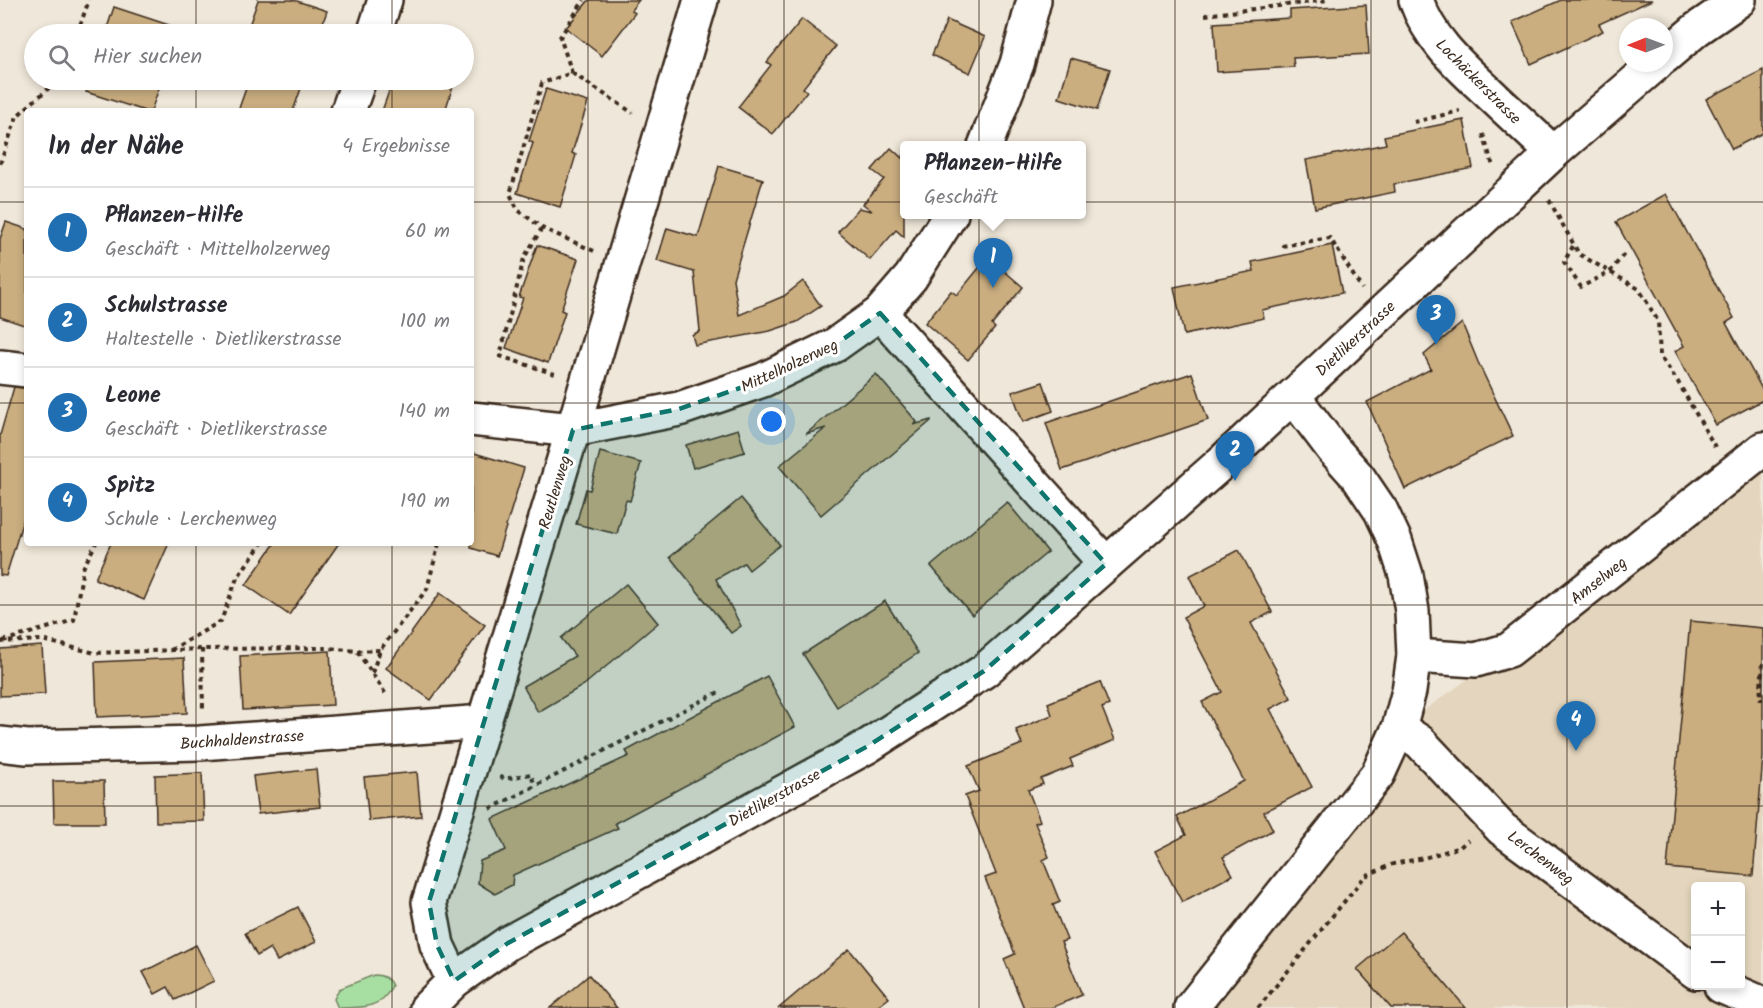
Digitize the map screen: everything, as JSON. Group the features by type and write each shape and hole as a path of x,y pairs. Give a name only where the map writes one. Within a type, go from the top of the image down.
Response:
{"street":[{"path":"378,24 386,0"},
{"name":"Reutlenweg","path":"454,981 437,945 429,902 701,0"},
{"path":"987,141 1017,64 1034,0"},
{"name":"Lochäckerstrasse","path":"1416,0 1421,15 1434,38 1453,59 1553,153"},
{"path":"1673,49 1697,29 1739,0"},
{"name":"Dietlikerstrasse","path":"427,1008 454,981 508,944 867,746 984,671 1219,465 1553,153 1647,72"},
{"path":"349,108 355,90"},
{"name":"Mittelholzerweg","path":"474,419 573,430 679,409 763,380 835,345 880,313 911,277 948,219"},
{"path":"880,313 1107,564"},
{"path":"0,367 24,370"},
{"path":"1191,1008 1378,774 1399,728 1409,691 1414,656 1412,611 1406,575 1395,541 1381,511 1358,477 1333,449 1293,396"},
{"name":"Amselweg","path":"1414,656 1476,660 1509,650 1763,449"},
{"name":"Buchhaldenstrasse","path":"0,744 27,747 192,743 484,722"},
{"name":"Lerchenweg","path":"1399,728 1420,742 1502,829 1691,969"},
{"path":"1730,990 1763,1004"}],"path":[{"path":"81,24 90,0"},
{"path":"584,0 560,37 572,73 629,109 660,136"},
{"path":"1205,15 1327,0"},
{"path":"572,73 542,83 510,194 518,210 542,228 622,263"},
{"path":"26,108 47,90"},
{"path":"0,164 17,116 24,110"},
{"path":"1414,122 1460,111 1468,118"},
{"path":"1482,132 1495,172"},
{"path":"1547,197 1579,254 1639,289 1658,321 1660,356 1678,382 1730,475"},
{"path":"542,228 524,258 500,356 587,384"},
{"path":"1282,246 1330,238 1363,291"},
{"path":"1573,245 1564,262 1581,287 1610,272 1624,254"},
{"path":"0,642 74,620 83,568 94,546"},
{"path":"171,650 221,621 237,578 260,546"},
{"path":"372,674 380,650 427,589 438,546"},
{"path":"0,642 42,640 95,653 202,649 380,650"},
{"path":"192,743 204,709 202,649"},
{"path":"357,651 409,727"},
{"path":"1763,663 1760,699 1763,699"},
{"path":"487,811 719,692"},
{"path":"531,774 535,786"},
{"path":"1258,1008 1365,876 1393,864 1424,858 1460,847 1476,834"}],"highlighted area":[{"path":"880,313 1106,564 984,671 868,746 508,943 454,981 437,945 429,902 573,430 679,409 763,380 835,345"}],"shaded area":[{"path":"1763,449 1763,1008 1191,1008 1399,728 1509,650"}],"green space":[{"path":"374,975 385,978 392,986 383,999 363,1007 338,1008 334,999 339,989"}],"building":[{"path":"258,0 294,0 327,11 322,24 250,24"},
{"path":"589,0 639,0 631,10 635,13 602,56 566,28"},
{"path":"1561,0 1652,0 1599,24 1603,31 1531,64 1512,22"},
{"path":"1366,5 1369,54 1293,58 1294,67 1217,72 1214,23 1290,18 1290,10"},
{"path":"114,7 166,24 108,24"},
{"path":"802,19 836,46 803,88 807,91 773,134 738,107 771,65 767,62"},
{"path":"947,20 985,37 970,73 932,55"},
{"path":"1071,58 1110,69 1097,110 1059,98"},
{"path":"1763,70 1763,133 1732,149 1706,99"},
{"path":"546,89 588,102 572,153 576,155 560,207 517,193 533,143 529,141"},
{"path":"87,90 158,90 152,108 136,108 86,92"},
{"path":"245,90 300,90 294,108 239,108"},
{"path":"389,90 452,90 446,108 383,108"},
{"path":"1464,120 1473,168 1394,184 1395,192 1315,208 1306,160 1386,144 1384,136"},
{"path":"891,148 900,156 900,219 904,219 904,237 896,230 870,260 838,232 859,208 872,211 863,204 884,179 872,170"},
{"path":"719,166 763,179 733,279 739,315 784,296 803,281 821,306 797,322 770,331 695,345 692,335 700,331 694,272 657,261 667,228 698,237"},
{"path":"1666,194 1734,318 1726,323 1763,391 1763,400 1716,425 1675,351 1684,346 1616,222"},
{"path":"6,222 24,228 24,325 0,317 0,239"},
{"path":"537,245 578,259 561,310 565,312 548,363 506,348 523,298 519,297"},
{"path":"1332,245 1342,293 1262,310 1264,318 1184,335 1174,287 1254,271 1252,262"},
{"path":"988,257 1023,287 992,325 995,328 968,360 925,323 951,291 957,295"},
{"path":"1462,323 1513,436 1405,489 1367,402 1431,369 1424,355"},
{"path":"1192,373 1208,420 1062,470 1046,423"},
{"path":"876,374 917,422 913,425 931,421 821,515 779,466 826,428 806,434"},
{"path":"1043,382 1053,411 1023,422 1012,392"},
{"path":"14,387 24,388 24,517 6,576 0,575 0,435"},
{"path":"738,429 745,452 693,468 686,445"},
{"path":"600,452 641,463 630,501 626,500 617,534 576,524 586,489 590,490"},
{"path":"474,453 524,468 497,556 471,548 474,546"},
{"path":"741,498 780,545 749,570 744,563 716,579 741,626 731,633 670,557"},
{"path":"1007,502 1048,552 972,615 931,566"},
{"path":"110,546 168,546 144,600 95,579"},
{"path":"273,546 337,546 289,615 246,585"},
{"path":"1239,550 1272,612 1251,623 1291,698 1270,709 1312,787 1264,812 1273,830 1223,857 1233,875 1182,902 1155,851 1186,835 1177,817 1244,781 1202,702 1222,692 1183,617 1204,606 1189,576"},
{"path":"626,584 658,623 584,685 538,712 523,686 575,656 561,638"},
{"path":"440,593 485,625 431,700 386,668"},
{"path":"885,601 918,653 837,707 803,654"},
{"path":"1690,621 1763,628 1763,757 1753,876 1667,868"},
{"path":"42,646 45,694 0,696 0,649"},
{"path":"330,651 333,705 243,710 240,656"},
{"path":"184,658 187,713 97,717 95,662"},
{"path":"767,676 795,727 615,823 618,828 513,875 512,885 495,894 478,883 480,861 506,850 492,819 629,756 626,751"},
{"path":"1100,682 1109,705 1102,708 1115,740 1070,759 1073,766 1041,779 1043,784 1028,790 1040,821 1035,823 1049,857 1043,860 1060,902 1053,905 1067,940 1061,942 1082,995 1051,1008 1024,1008 1004,959 1015,954 985,878 996,874 965,796 979,791 968,766 1022,744 1016,730 1052,715 1048,703"},
{"path":"316,769 320,807 258,814 253,776"},
{"path":"417,772 421,816 369,821 364,777"},
{"path":"202,773 204,821 156,822 155,775"},
{"path":"53,781 104,781 105,823 54,823"},
{"path":"298,907 316,942 277,961 270,948 257,956 245,933"},
{"path":"1401,932 1466,1008 1391,1008 1357,969"},
{"path":"196,945 214,981 175,1000 168,987 155,994 143,972"},
{"path":"849,949 889,998 876,1008 779,1008"},
{"path":"589,975 617,1008 550,1008"}],"place":[{"name":"Pflanzen-Hilfe","path":"993,288"},
{"name":"Leone","path":"1436,345"},
{"name":"Schulstrasse","path":"1235,481"},
{"name":"Spitz","path":"1576,751"}]}
